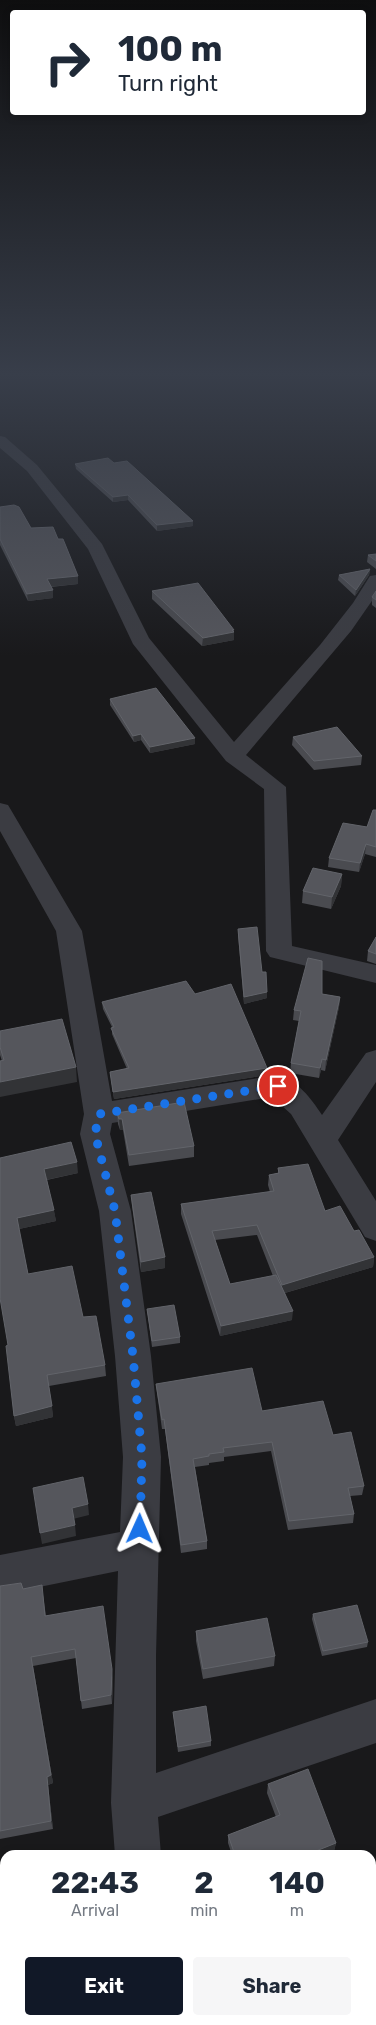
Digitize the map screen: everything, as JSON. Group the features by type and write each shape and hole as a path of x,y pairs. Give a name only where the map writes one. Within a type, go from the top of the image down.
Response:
{"street":[{"path":"31,468 96,548 140,640 234,756 275,787 279,951 376,974"},
{"path":"234,756 328,648 368,595 376,580"},
{"path":"0,810 69,931 99,1114 95,1134 115,1211 133,1356 142,1457 135,1656 134,1803 138,1850"},
{"path":"322,1139 376,1060"},
{"path":"99,1114 278,1086 301,1106 376,1228"},
{"path":"0,1576 140,1547"},
{"path":"134,1803 376,1721"}],"building":[{"path":"79,468 134,468 193,521 157,525 128,495 113,497"},
{"path":"14,505 19,507 31,528 53,527 58,539 63,539 78,576 47,579 53,590 27,594 0,539 0,507"},
{"path":"376,554 376,561 368,555"},
{"path":"370,569 356,590 339,575"},
{"path":"198,583 234,632 203,638 152,591"},
{"path":"376,591 376,600 372,597"},
{"path":"156,688 195,738 150,747 141,734 133,736 110,699"},
{"path":"337,727 362,756 314,761 293,737"},
{"path":"373,810 376,810 376,847 366,844 360,863 329,858 343,823 367,827"},
{"path":"313,868 342,874 332,897 303,891"},
{"path":"257,927 262,972 266,972 267,992 244,997 238,929"},
{"path":"376,937 376,954 368,951"},
{"path":"308,958 322,961 322,994 340,997 326,1060 322,1059 320,1068 291,1063 301,1011 294,1010"},
{"path":"186,981 195,994 231,984 267,1068 113,1092 110,1072 129,1068 111,1028 114,1027 102,1002"},
{"path":"62,1019 76,1067 0,1082 0,1061 4,1060 0,1047 0,1031"},
{"path":"184,1102 194,1146 129,1155 122,1119 119,1119 117,1113"},
{"path":"71,1142 77,1162 44,1169 54,1210 17,1218 28,1274 72,1266 83,1317 96,1316 105,1365 47,1375 52,1406 14,1416 6,1346 8,1345 0,1298 0,1158"},
{"path":"308,1164 325,1211 340,1206 354,1231 359,1230 374,1257 282,1285 257,1225 212,1231 230,1284 276,1275 293,1311 221,1326 181,1204 274,1191 269,1175 279,1173 278,1168"},
{"path":"151,1192 165,1257 141,1262 131,1195"},
{"path":"174,1305 180,1337 152,1341 147,1309"},
{"path":"252,1368 262,1411 323,1401 333,1435 351,1432 364,1486 348,1488 354,1514 289,1521 272,1442 223,1448 224,1452 193,1459 207,1541 181,1545 164,1419 162,1420 156,1384"},
{"path":"83,1477 88,1504 72,1508 75,1525 40,1533 33,1488"},
{"path":"21,1583 23,1589 42,1585 45,1616 103,1606 112,1669 111,1695 81,1701 75,1649 31,1657 51,1775 47,1777 51,1821 0,1831 0,1586"},
{"path":"357,1605 368,1642 323,1651 313,1614"},
{"path":"267,1618 275,1656 203,1669 196,1631"},
{"path":"206,1706 211,1741 178,1747 173,1712"},
{"path":"308,1769 336,1843 318,1850 233,1850 228,1835 280,1815 268,1784"}],"route":[{"path":"140,1529 142,1457 133,1356 115,1211 95,1134 99,1114 278,1086"}]}
